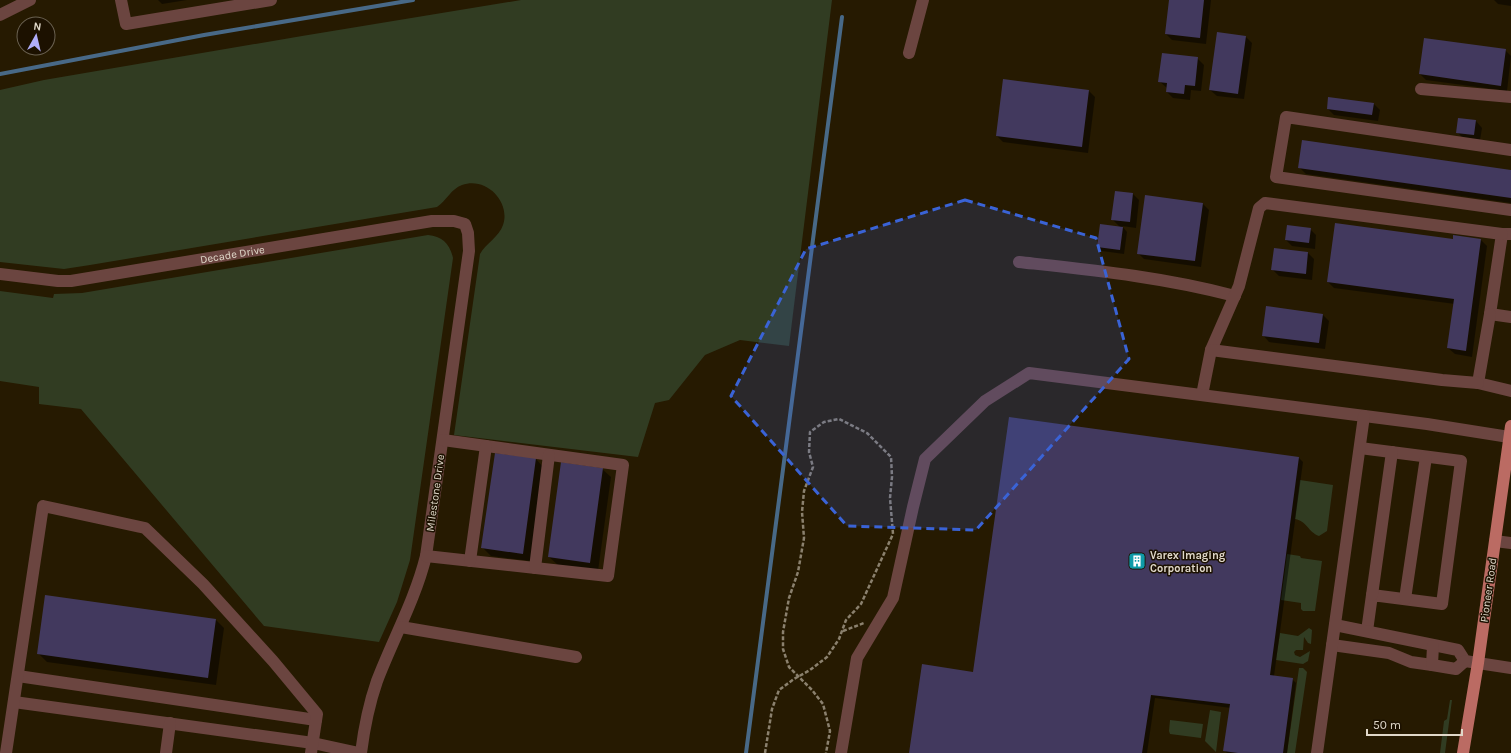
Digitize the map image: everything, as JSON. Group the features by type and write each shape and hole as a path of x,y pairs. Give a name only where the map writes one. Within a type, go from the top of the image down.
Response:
{"main road":[{"name":"Pioneer Road","path":"1463,753 1478,663 1495,541 1507,477 1510,432"}],"street":[{"path":"0,14 30,0"},
{"path":"121,0 126,24 271,0"},
{"path":"909,53 922,0"},
{"path":"1421,89 1511,97"},
{"path":"1511,150 1286,116 1276,177 1511,210"},
{"path":"1202,396 1211,350 1239,286 1259,208 1265,203 1507,234 1490,314 1478,383"},
{"name":"Decade Drive","path":"0,274 58,281 71,281 432,221 454,221 465,224"},
{"name":"Milestone Drive","path":"360,753 376,683 416,593 426,556 469,252 470,242 465,224"},
{"path":"1019,262 1120,272 1194,285 1235,296"},
{"path":"1490,314 1511,317"},
{"path":"1211,350 1442,380 1478,383 1511,391"},
{"path":"841,753 857,658 893,598 925,458 985,401 1028,373 1364,416 1510,432"},
{"path":"1317,753 1364,416"},
{"path":"426,556 608,576 623,466 443,440"},
{"path":"470,561 486,446"},
{"path":"1360,448 1461,462 1442,604 1372,595"},
{"path":"1367,631 1392,452"},
{"path":"535,568 549,455"},
{"path":"1405,599 1426,457"},
{"path":"6,753 43,506 145,528 203,584 273,661 317,714 312,748"},
{"path":"1495,541 1511,543"},
{"path":"1335,625 1397,636 1418,643 1458,650 1465,660 1511,668"},
{"path":"401,627 576,657"},
{"path":"1332,645 1389,653 1411,662 1456,669 1465,660"},
{"path":"1432,665 1433,646"},
{"path":"18,676 316,720"},
{"path":"14,702 170,723 312,748 360,753"},
{"path":"166,753 170,723"}],"path":[{"path":"764,753 772,709 780,690 799,676 810,670 826,657 839,639 846,620 861,604 893,534 890,498 892,477 890,457 868,433 839,419 824,422 810,432 809,452 813,467 804,491 802,512 804,538 798,572 789,598 783,632 783,649 789,667 799,676 823,704 830,731 826,753"}],"highlighted area":[{"path":"965,200 1096,238 1129,359 976,530 847,526 731,396 806,249"}],"green space":[{"path":"521,0 832,0 789,346 740,340 705,355 669,400 655,403 638,457 454,435 480,254 496,237 503,225 505,216 500,200 488,188 480,184 471,183 458,187 437,207 90,265 64,269 0,262 0,90 44,80"},
{"path":"428,235 437,237 445,242 452,253 453,258 410,560 397,602 379,642 264,626 81,409 39,404 39,387 0,381 0,291 53,298 54,294 82,293"},
{"path":"1300,480 1333,485 1327,531 1319,536 1312,532 1305,524 1295,519"},
{"path":"1287,554 1322,561 1315,611 1303,611 1301,609 1301,603 1281,600"},
{"path":"1309,628 1312,630 1311,644 1308,643 1304,637 1303,650 1296,650 1294,652 1295,655 1300,657 1310,651 1308,661 1303,664 1276,660 1280,633 1298,636"},
{"path":"1299,668 1303,668 1307,672 1295,753 1287,753"},
{"path":"1450,700 1452,700 1445,753 1440,753 1444,721 1447,719"},
{"path":"1210,710 1221,712 1216,752 1205,741"},
{"path":"1170,720 1203,724 1201,738 1170,734"}],"building":[{"path":"1169,0 1204,0 1200,38 1165,34"},
{"path":"1217,32 1246,36 1238,94 1209,90"},
{"path":"1424,38 1506,49 1501,86 1419,74"},
{"path":"1162,53 1198,57 1195,86 1185,85 1184,94 1166,92 1167,83 1158,82"},
{"path":"1003,79 1089,90 1082,147 996,136"},
{"path":"1328,97 1374,103 1372,115 1327,109"},
{"path":"1458,118 1476,120 1474,135 1456,133"},
{"path":"1302,140 1511,170 1511,198 1298,168"},
{"path":"1115,191 1133,193 1130,222 1111,220"},
{"path":"1145,195 1203,203 1195,261 1137,254"},
{"path":"1335,223 1453,239 1453,235 1481,239 1466,351 1447,348 1454,299 1327,282"},
{"path":"1100,224 1123,227 1120,250 1097,247"},
{"path":"1287,225 1311,228 1309,243 1285,240"},
{"path":"1274,248 1308,252 1306,274 1271,270"},
{"path":"1266,306 1323,314 1319,343 1262,336"},
{"name":"Varex Imaging Corporation","path":"1009,417 1299,457 1270,675 1293,678 1283,753 1238,753 1223,751 1230,704 1151,695 1142,753 909,753 922,664 973,672"},
{"path":"495,453 536,458 523,554 481,548"},
{"path":"561,462 603,468 590,563 548,557"},
{"path":"45,595 216,619 208,678 37,654"}],"waterway":[{"path":"0,74 204,35 413,0"},
{"path":"746,753 842,17"}],"place":[{"name":"Varex Imaging Corporation","path":"1137,561"}]}
